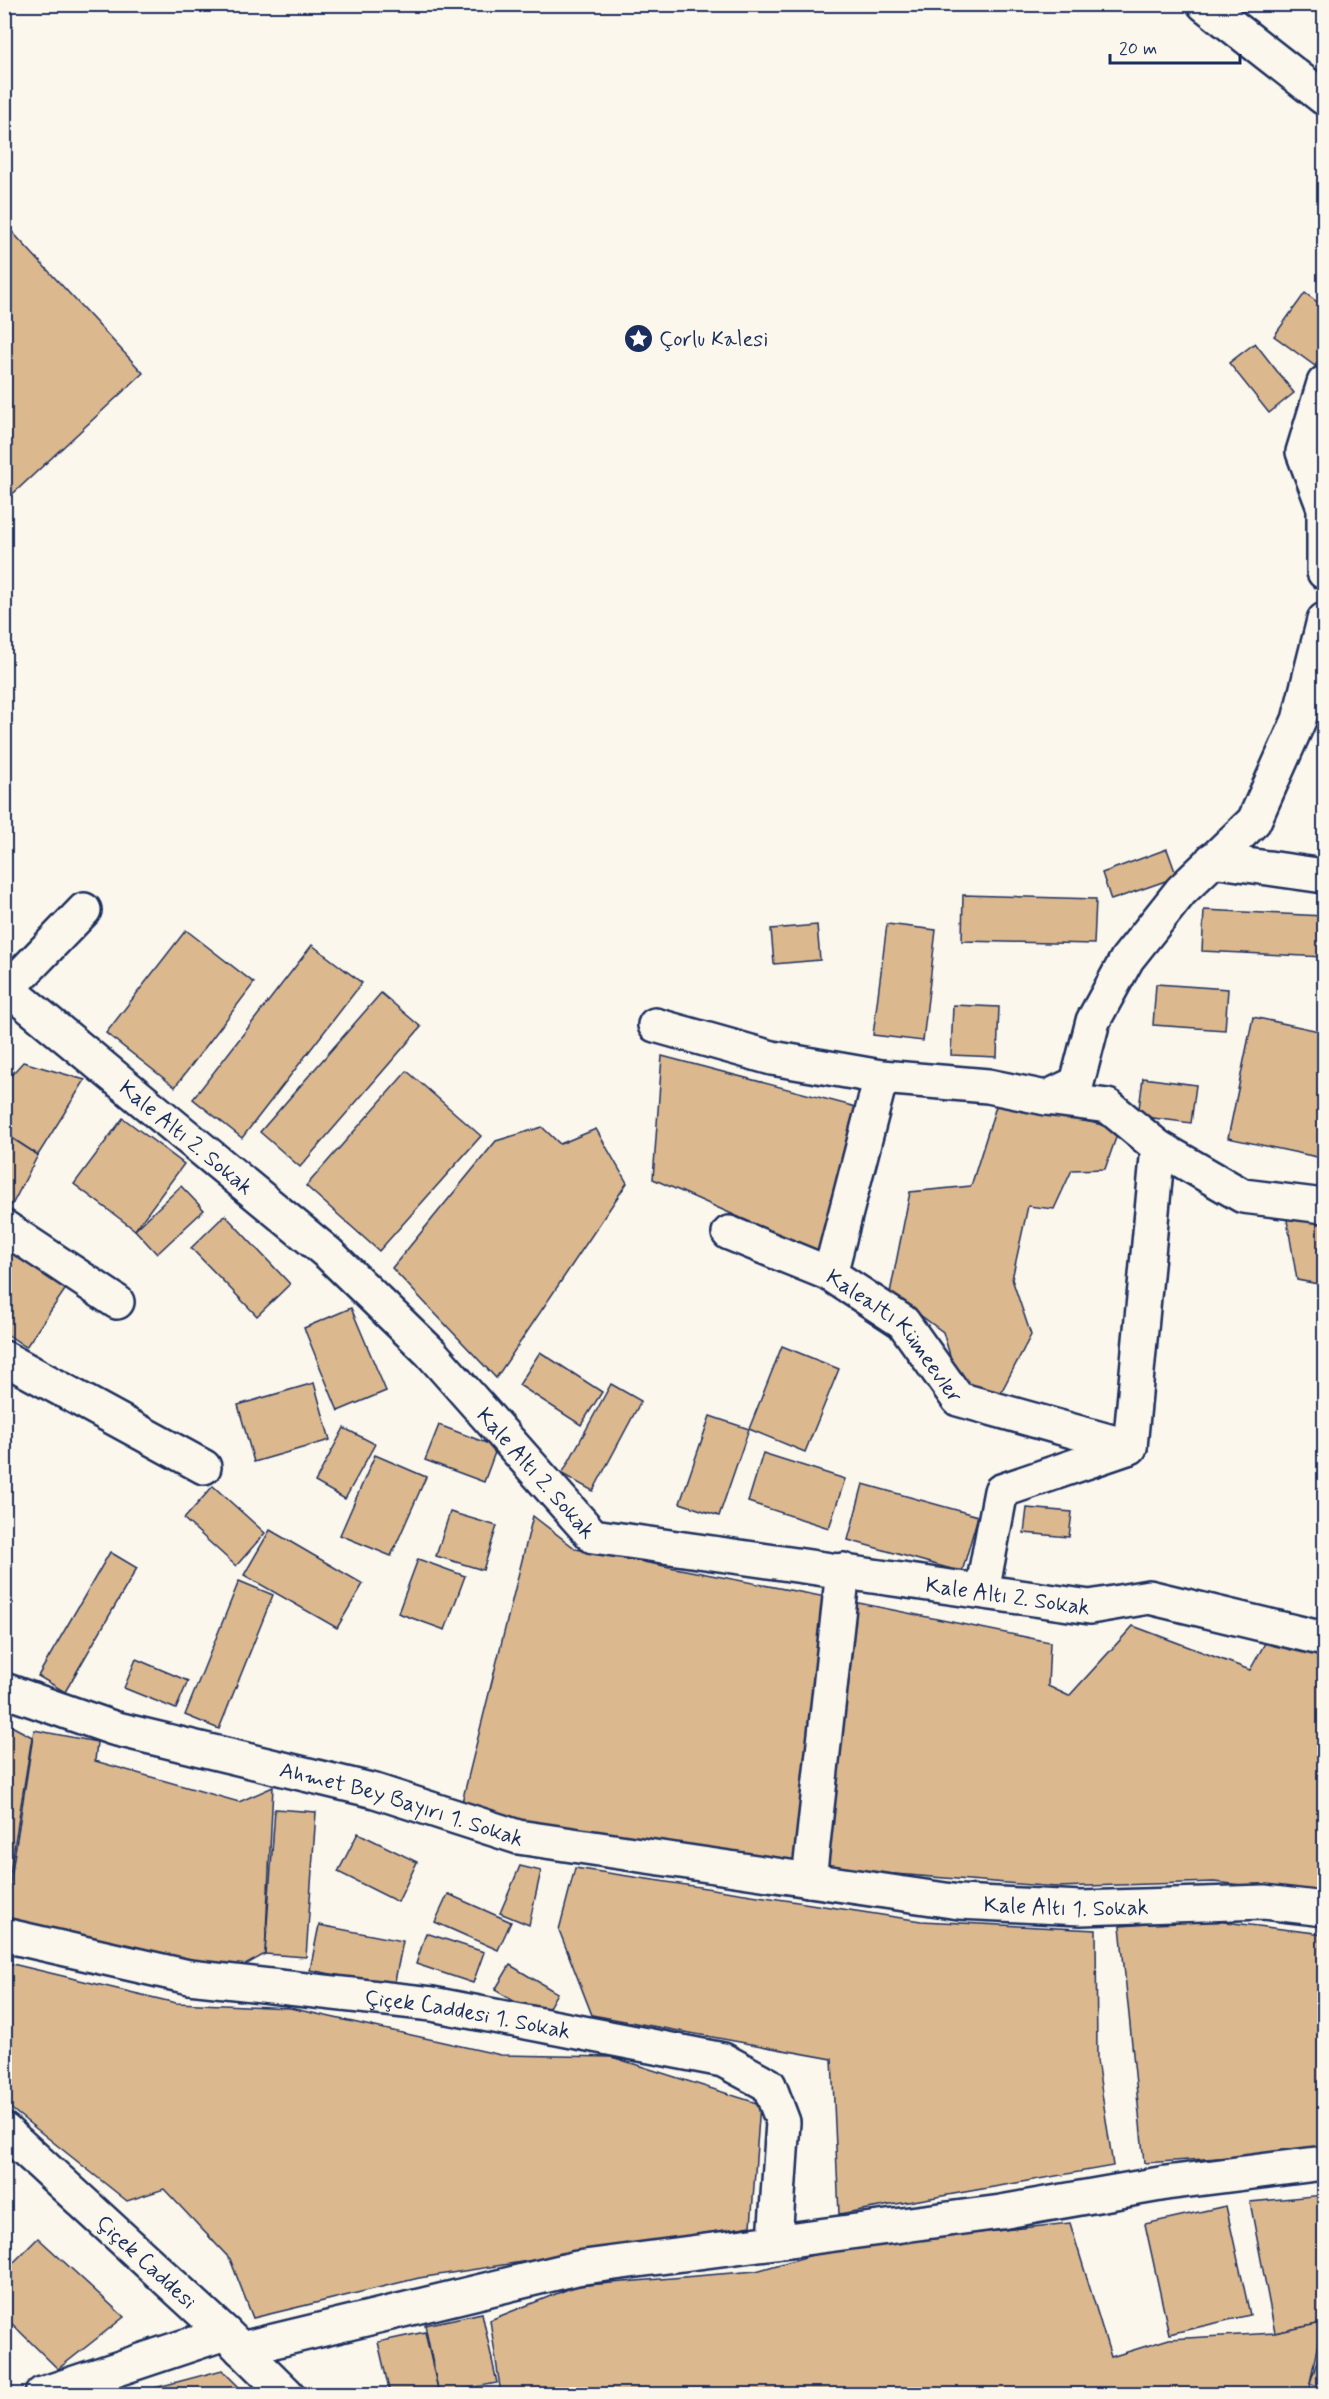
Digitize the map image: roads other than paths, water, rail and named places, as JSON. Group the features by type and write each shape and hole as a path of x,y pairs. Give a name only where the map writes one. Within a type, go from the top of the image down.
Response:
{"street":[{"path":"1204,4 1324,98"},
{"path":"1324,383 1303,452 1324,508 1324,572"},
{"path":"1046,1098 1077,1083 1093,1021 1127,959 1180,891 1254,821 1299,720 1324,620"},
{"path":"1212,860 1324,876"},
{"path":"6,991 84,910"},
{"name":"Kale Altı 2. Sokak","path":"6,991 329,1254 430,1353 593,1536 1090,1607 1149,1598 1324,1639"},
{"path":"655,1025 772,1058 881,1077 988,1086 1046,1098 1108,1106 1158,1147 1243,1196 1324,1206"},
{"path":"830,1274 881,1077"},
{"path":"982,1591 1001,1491 1130,1447 1158,1147"},
{"path":"4,1227 117,1302"},
{"name":"Kalealtı Kümeevler","path":"729,1233 830,1274 903,1322 958,1399 1130,1447"},
{"path":"4,1358 204,1467"},
{"path":"809,1880 843,1570"},
{"name":"Ahmet Bey Bayırı 1. Sokak","path":"4,1690 113,1728 375,1791 518,1837 809,1880"},
{"name":"Kale Altı 1. Sokak","path":"809,1880 959,1902 1081,1908 1264,1902 1324,1909"},
{"name":"Çiçek Caddesi 1. Sokak","path":"4,1935 189,1977 432,2004 723,2060 769,2085 783,2122 775,2240"},
{"name":"Çiçek Caddesi","path":"4,2130 233,2341 287,2394"},
{"path":"42,2394 233,2341 577,2268 775,2240 1001,2212 1166,2183 1324,2163"}],"place":[{"name":"Çorlu Kalesi","path":"638,338"}]}
